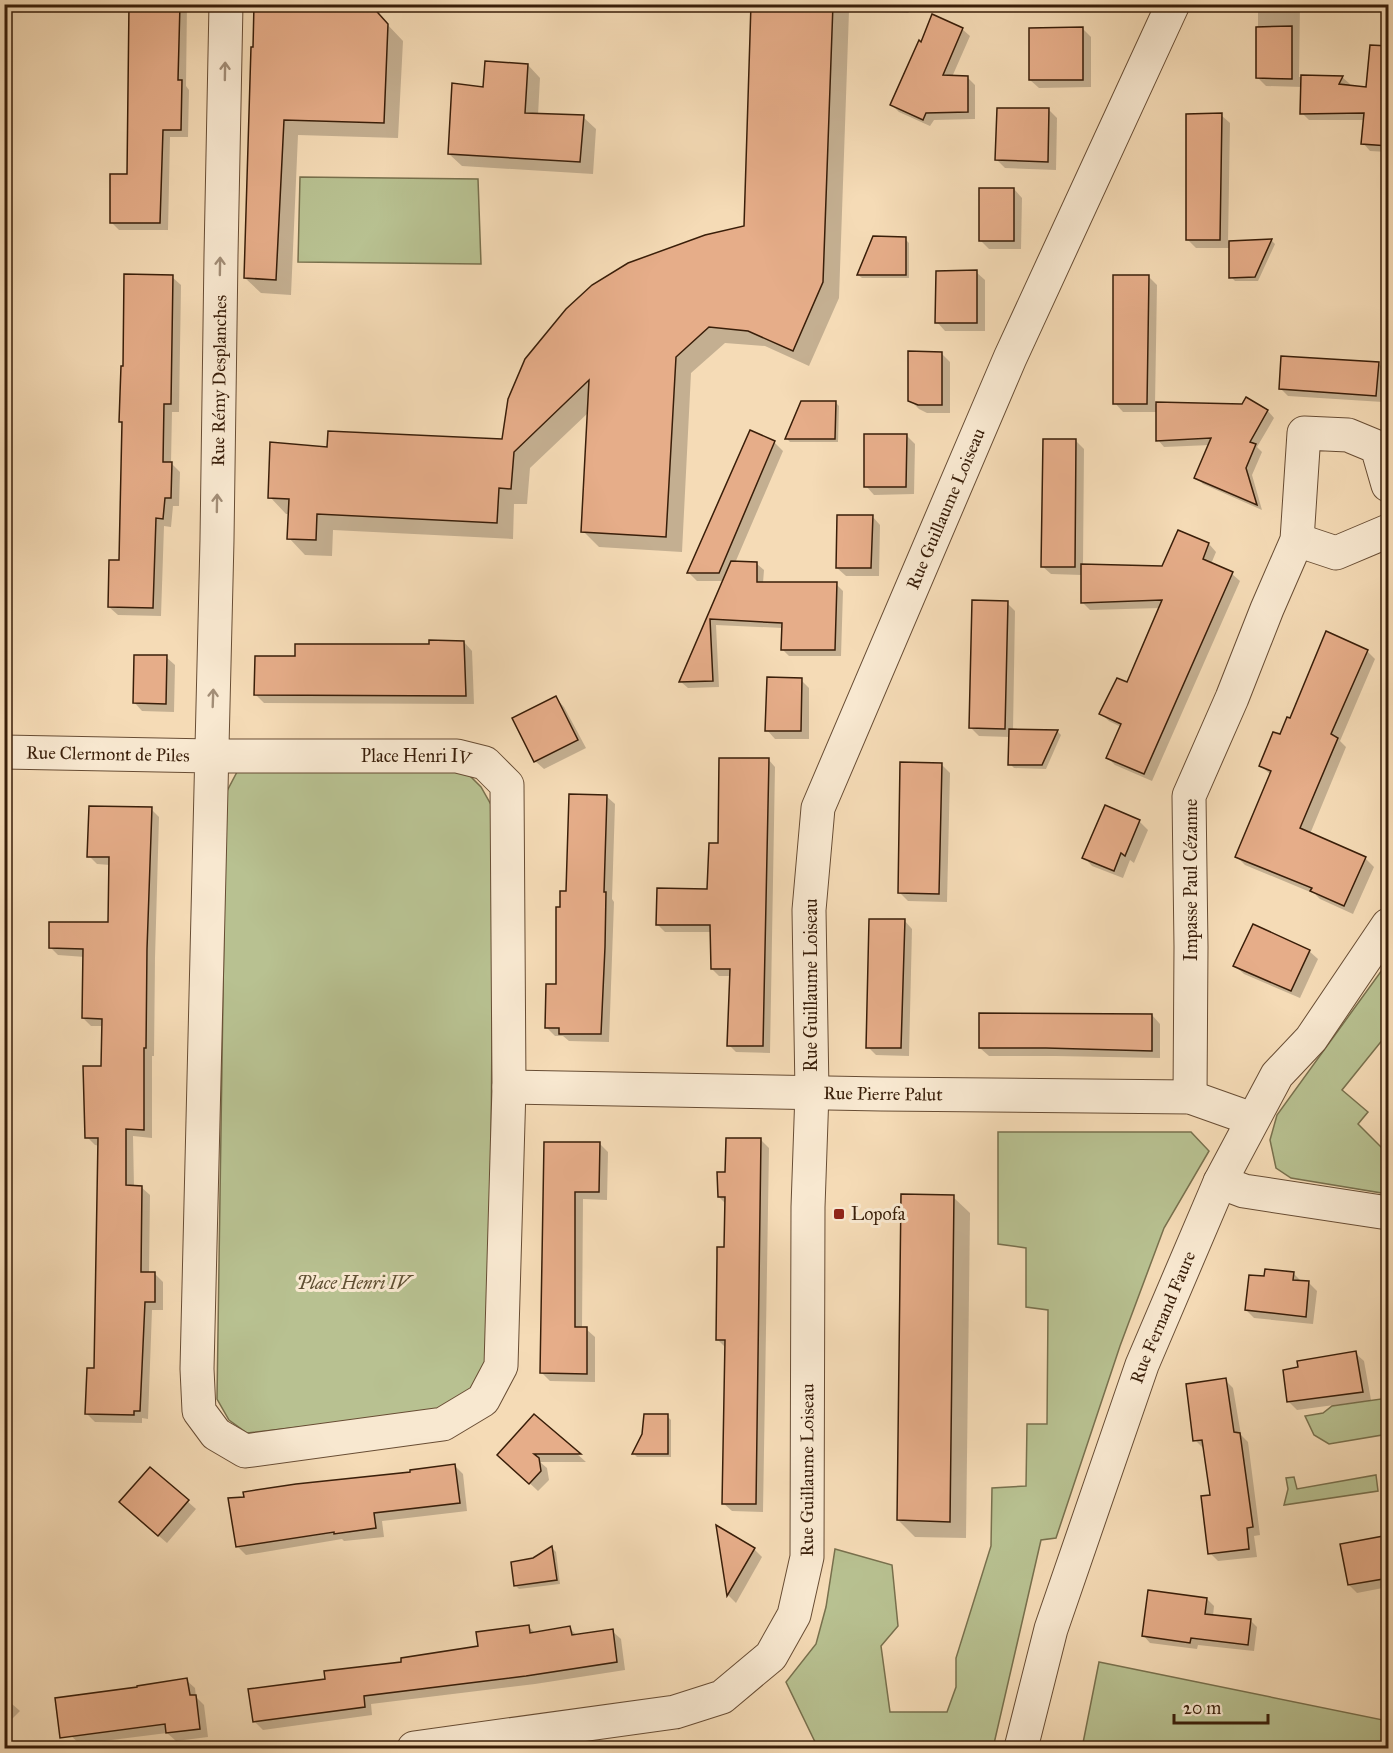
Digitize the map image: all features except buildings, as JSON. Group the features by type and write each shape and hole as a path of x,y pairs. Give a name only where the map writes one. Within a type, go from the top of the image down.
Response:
{"street":[{"name":"Rue Rémy Desplanches","path":"211,756 226,4"},
{"name":"Rue Guillaume Loiseau","path":"414,1749 675,1712 722,1697 771,1656 794,1615 807,1557 808,1207 812,1092 809,910 818,808 1010,358 1173,4"},
{"name":"Impasse Paul Cézanne","path":"1190,1097 1189,796 1297,540 1304,433 1348,435 1377,447 1389,485"},
{"path":"1297,540 1336,553 1389,531"},
{"name":"Rue Clermont de Piles","path":"4,753 211,756"},
{"name":"Place Henri IV","path":"211,756 457,756 485,763 507,785 509,1087 501,1366 483,1400 443,1424 245,1450 216,1434 199,1411 197,1368 211,756"},
{"name":"Rue Fernand Faure","path":"1021,1749 1051,1629 1142,1365 1220,1182 1277,1075 1311,1039 1389,925"},
{"name":"Rue Pierre Palut","path":"509,1087 1190,1097 1252,1119"},
{"path":"1220,1182 1244,1191 1389,1213"}],"green space":[{"path":"300,177 478,179 481,264 298,262"},
{"name":"Place Henri IV","path":"447,767 467,773 481,787 494,810 489,1368 479,1393 449,1410 247,1433 229,1420 217,1399 226,793 237,772"},
{"path":"1382,970 1388,970 1388,1033 1342,1090 1368,1112 1358,1124 1388,1154 1388,1194 1291,1178 1276,1168 1270,1140 1277,1115"},
{"path":"998,1132 1191,1132 1209,1151 1164,1228 1120,1346 1056,1538 1041,1540 993,1748 818,1748 786,1682 816,1644 826,1607 835,1549 892,1565 898,1626 881,1646 890,1712 947,1712 956,1687 956,1658 991,1546 992,1488 1026,1486 1027,1424 1047,1424 1048,1310 1026,1307 1026,1248 998,1244"},
{"path":"1388,1398 1388,1434 1329,1444 1314,1435 1305,1416 1323,1413 1332,1406"},
{"path":"1376,1475 1378,1491 1284,1505 1288,1489 1286,1478 1294,1477 1297,1489"},
{"path":"1099,1662 1388,1721 1388,1748 1082,1748"}],"place":[{"name":"Lopofa","path":"839,1214"}]}
